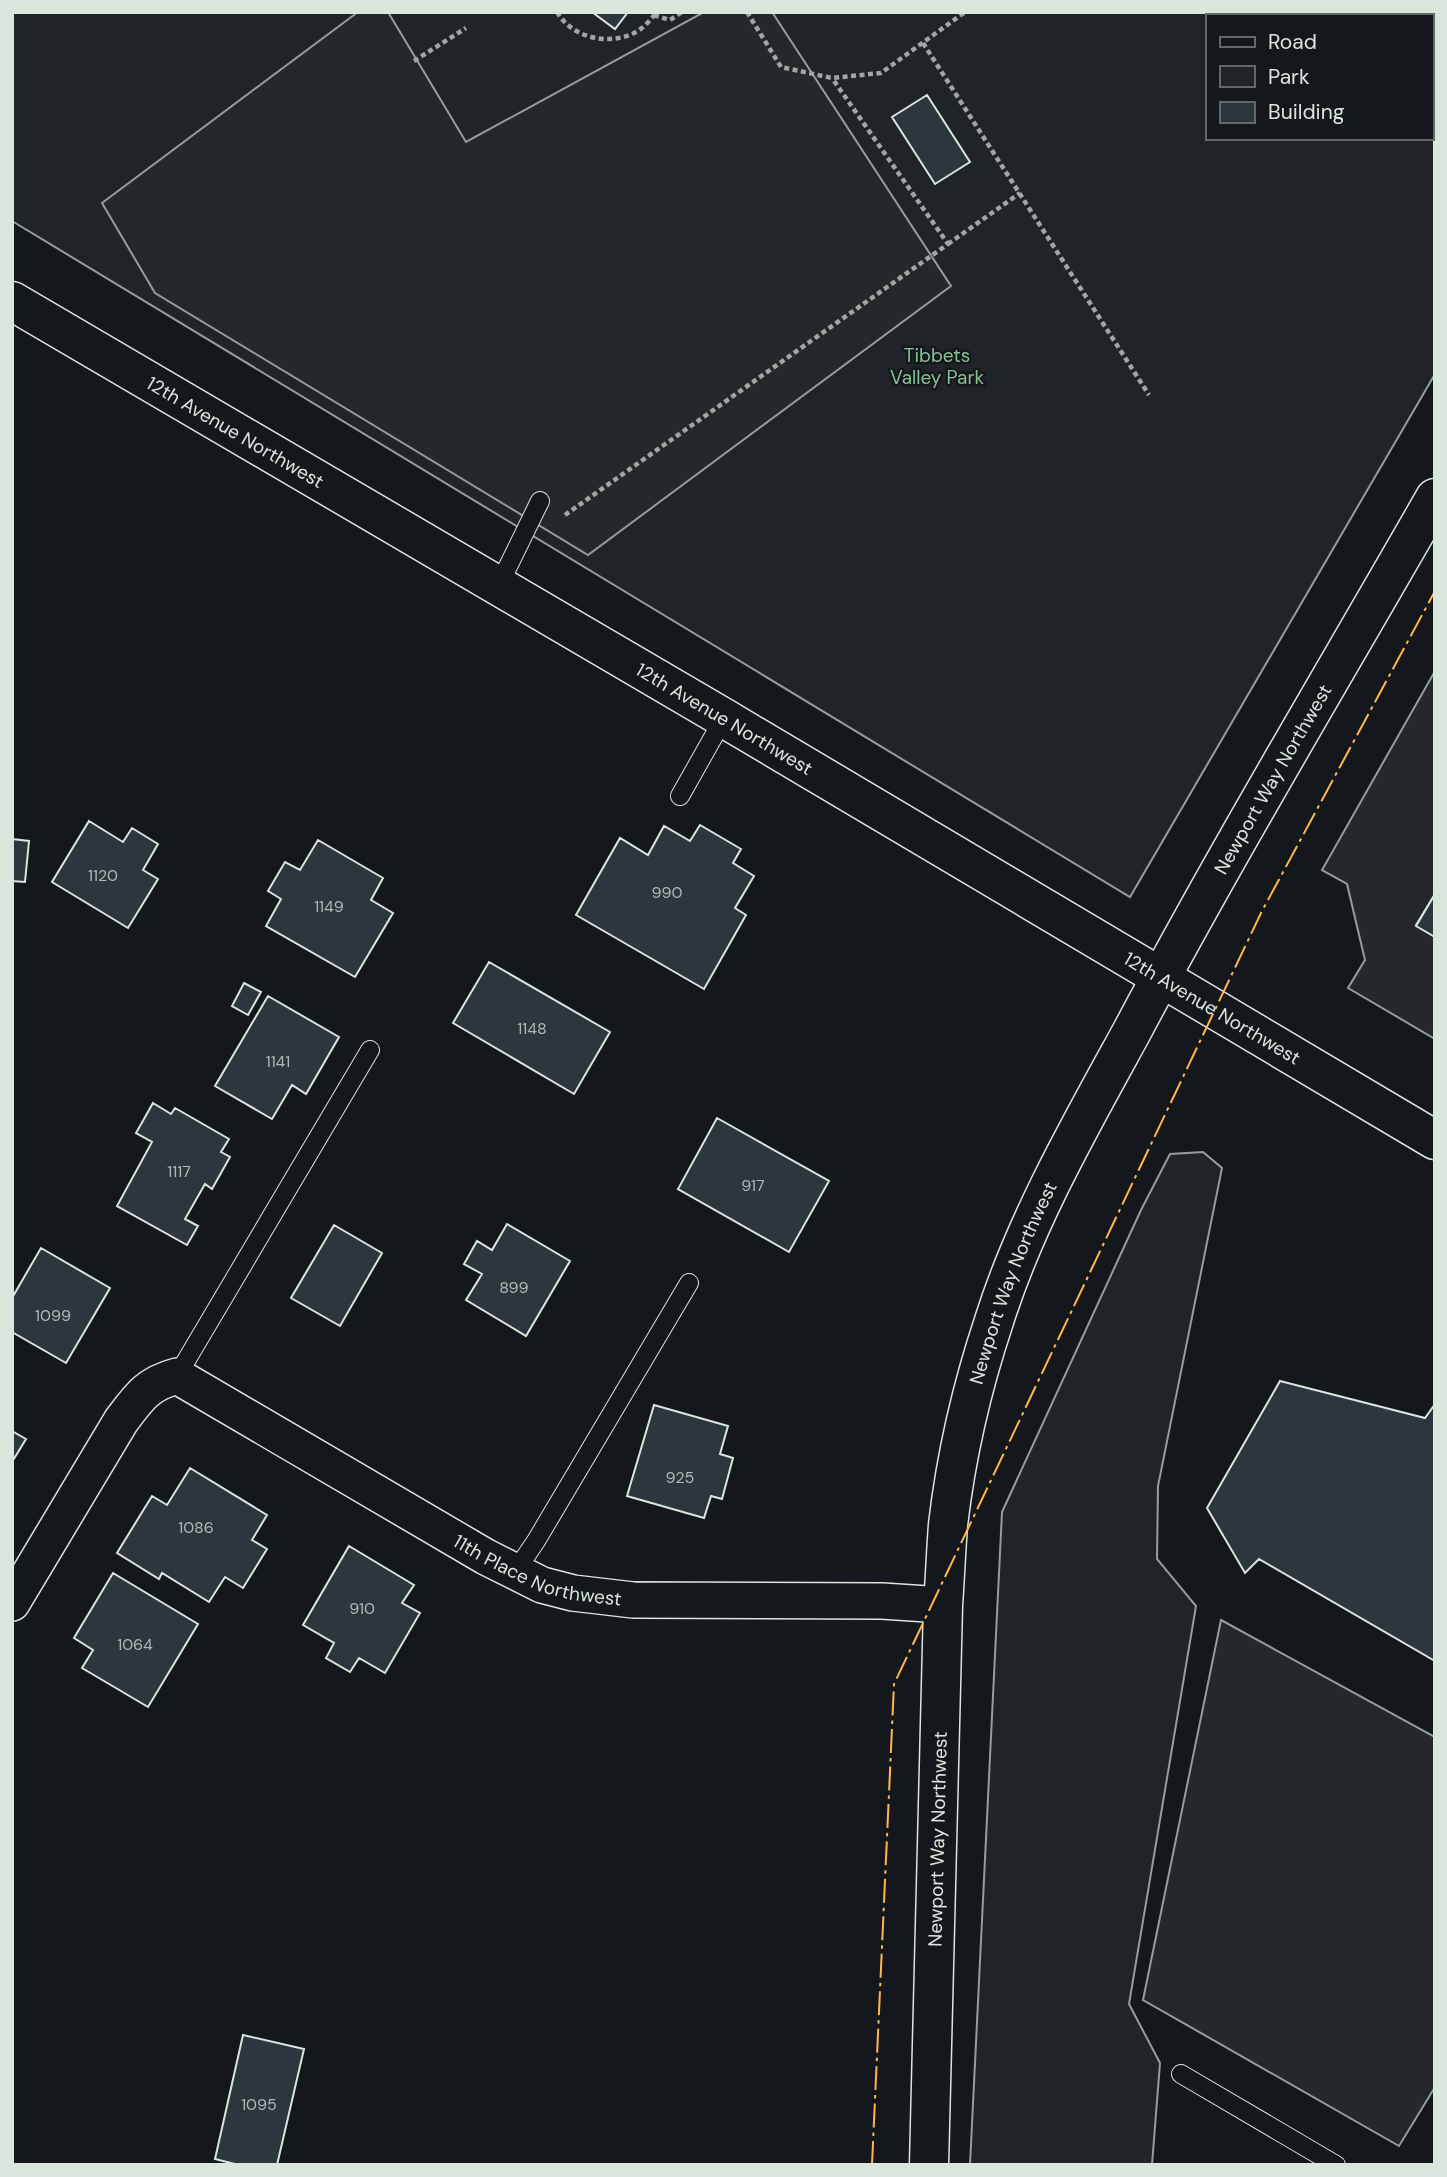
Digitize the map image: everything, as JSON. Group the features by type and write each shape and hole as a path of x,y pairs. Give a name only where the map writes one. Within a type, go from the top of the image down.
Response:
{"street":[{"name":"12th Avenue Northwest","path":"12,301 724,718 1435,1140"},
{"name":"Newport Way Northwest","path":"929,2165 943,1605 948,1525 978,1373 1015,1265 1066,1155 1160,977 1435,498"},
{"name":"11th Place Northwest","path":"177,1376 515,1572 542,1585 573,1593 633,1600 883,1601 943,1605"},
{"path":"12,1603 121,1421 141,1394 159,1381 177,1376"}],"lane":[{"path":"498,587 540,501"},
{"path":"680,796 724,718"},
{"path":"177,1376 370,1050"},
{"path":"515,1572 689,1283"},
{"path":"1181,2074 1336,2165"}],"path":[{"path":"557,12 563,21 585,36 612,40 637,31 655,14 670,20 682,12"},
{"path":"747,12 781,67 832,78 881,73 965,12"},
{"path":"414,61 466,28"},
{"path":"923,43 1149,395"},
{"path":"832,78 948,244"},
{"path":"564,516 1020,193"}],"green space":[{"name":"Tibbets Valley Park","path":"12,12 1435,12 1435,374 1130,897 12,221"},
{"path":"1203,1152 1222,1168 1158,1486 1157,1559 1196,1606 1129,2004 1160,2063 1152,2165 970,2165 1002,1512 1141,1210 1170,1154"}],"shaded area":[{"path":"358,12 388,12 466,142 704,12 772,12 951,286 588,555 155,293 102,203"},
{"path":"1435,671 1435,894 1416,925 1435,937 1435,1039 1348,988 1365,960 1347,884 1322,870"},
{"path":"1221,1620 1435,1737 1435,2087 1399,2146 1143,2000"}],"building":[{"path":"592,12 628,12 615,29"},
{"path":"927,95 970,162 935,184 892,117"},
{"path":"89,821 123,842 132,828 158,844 143,870 158,879 128,928 52,882"},
{"path":"700,825 741,849 733,863 754,876 735,908 746,915 704,989 576,915 620,838 648,855 664,826 690,841"},
{"path":"12,839 29,841 25,882 12,881"},
{"path":"318,840 383,878 371,900 393,913 355,977 266,926 281,899 268,891 285,862 300,870"},
{"path":"1435,894 1435,937 1416,926"},
{"path":"489,962 610,1032 574,1094 453,1023"},
{"path":"244,983 261,992 248,1015 232,1006"},
{"path":"268,996 339,1037 306,1094 292,1085 272,1119 215,1086"},
{"path":"153,1103 171,1114 175,1108 229,1139 221,1152 230,1157 212,1189 205,1184 185,1219 198,1226 187,1245 117,1206 152,1142 136,1133"},
{"path":"717,1118 829,1181 789,1252 678,1189"},
{"path":"507,1224 570,1261 526,1336 466,1300 482,1274 464,1264 477,1241 492,1250"},
{"path":"334,1225 382,1253 340,1326 291,1298"},
{"path":"41,1248 110,1288 66,1363 12,1332 12,1298"},
{"path":"1280,1381 1425,1418 1435,1404 1435,1661 1259,1559 1245,1573 1207,1508"},
{"path":"654,1405 728,1426 720,1454 733,1458 722,1499 711,1496 704,1518 627,1496"},
{"path":"12,1431 26,1439 12,1462"},
{"path":"190,1468 267,1515 252,1540 267,1549 243,1588 225,1577 209,1602 162,1573 159,1579 117,1553 152,1496 167,1505"},
{"path":"349,1546 414,1585 402,1603 420,1613 385,1673 359,1658 350,1672 326,1658 334,1643 303,1625"},
{"path":"113,1573 198,1624 148,1707 82,1668 93,1650 74,1638"},
{"path":"243,2035 304,2049 277,2165 239,2165 215,2159"}],"power":[{"path":"872,2165 894,1684 1262,911 1435,591"}]}
